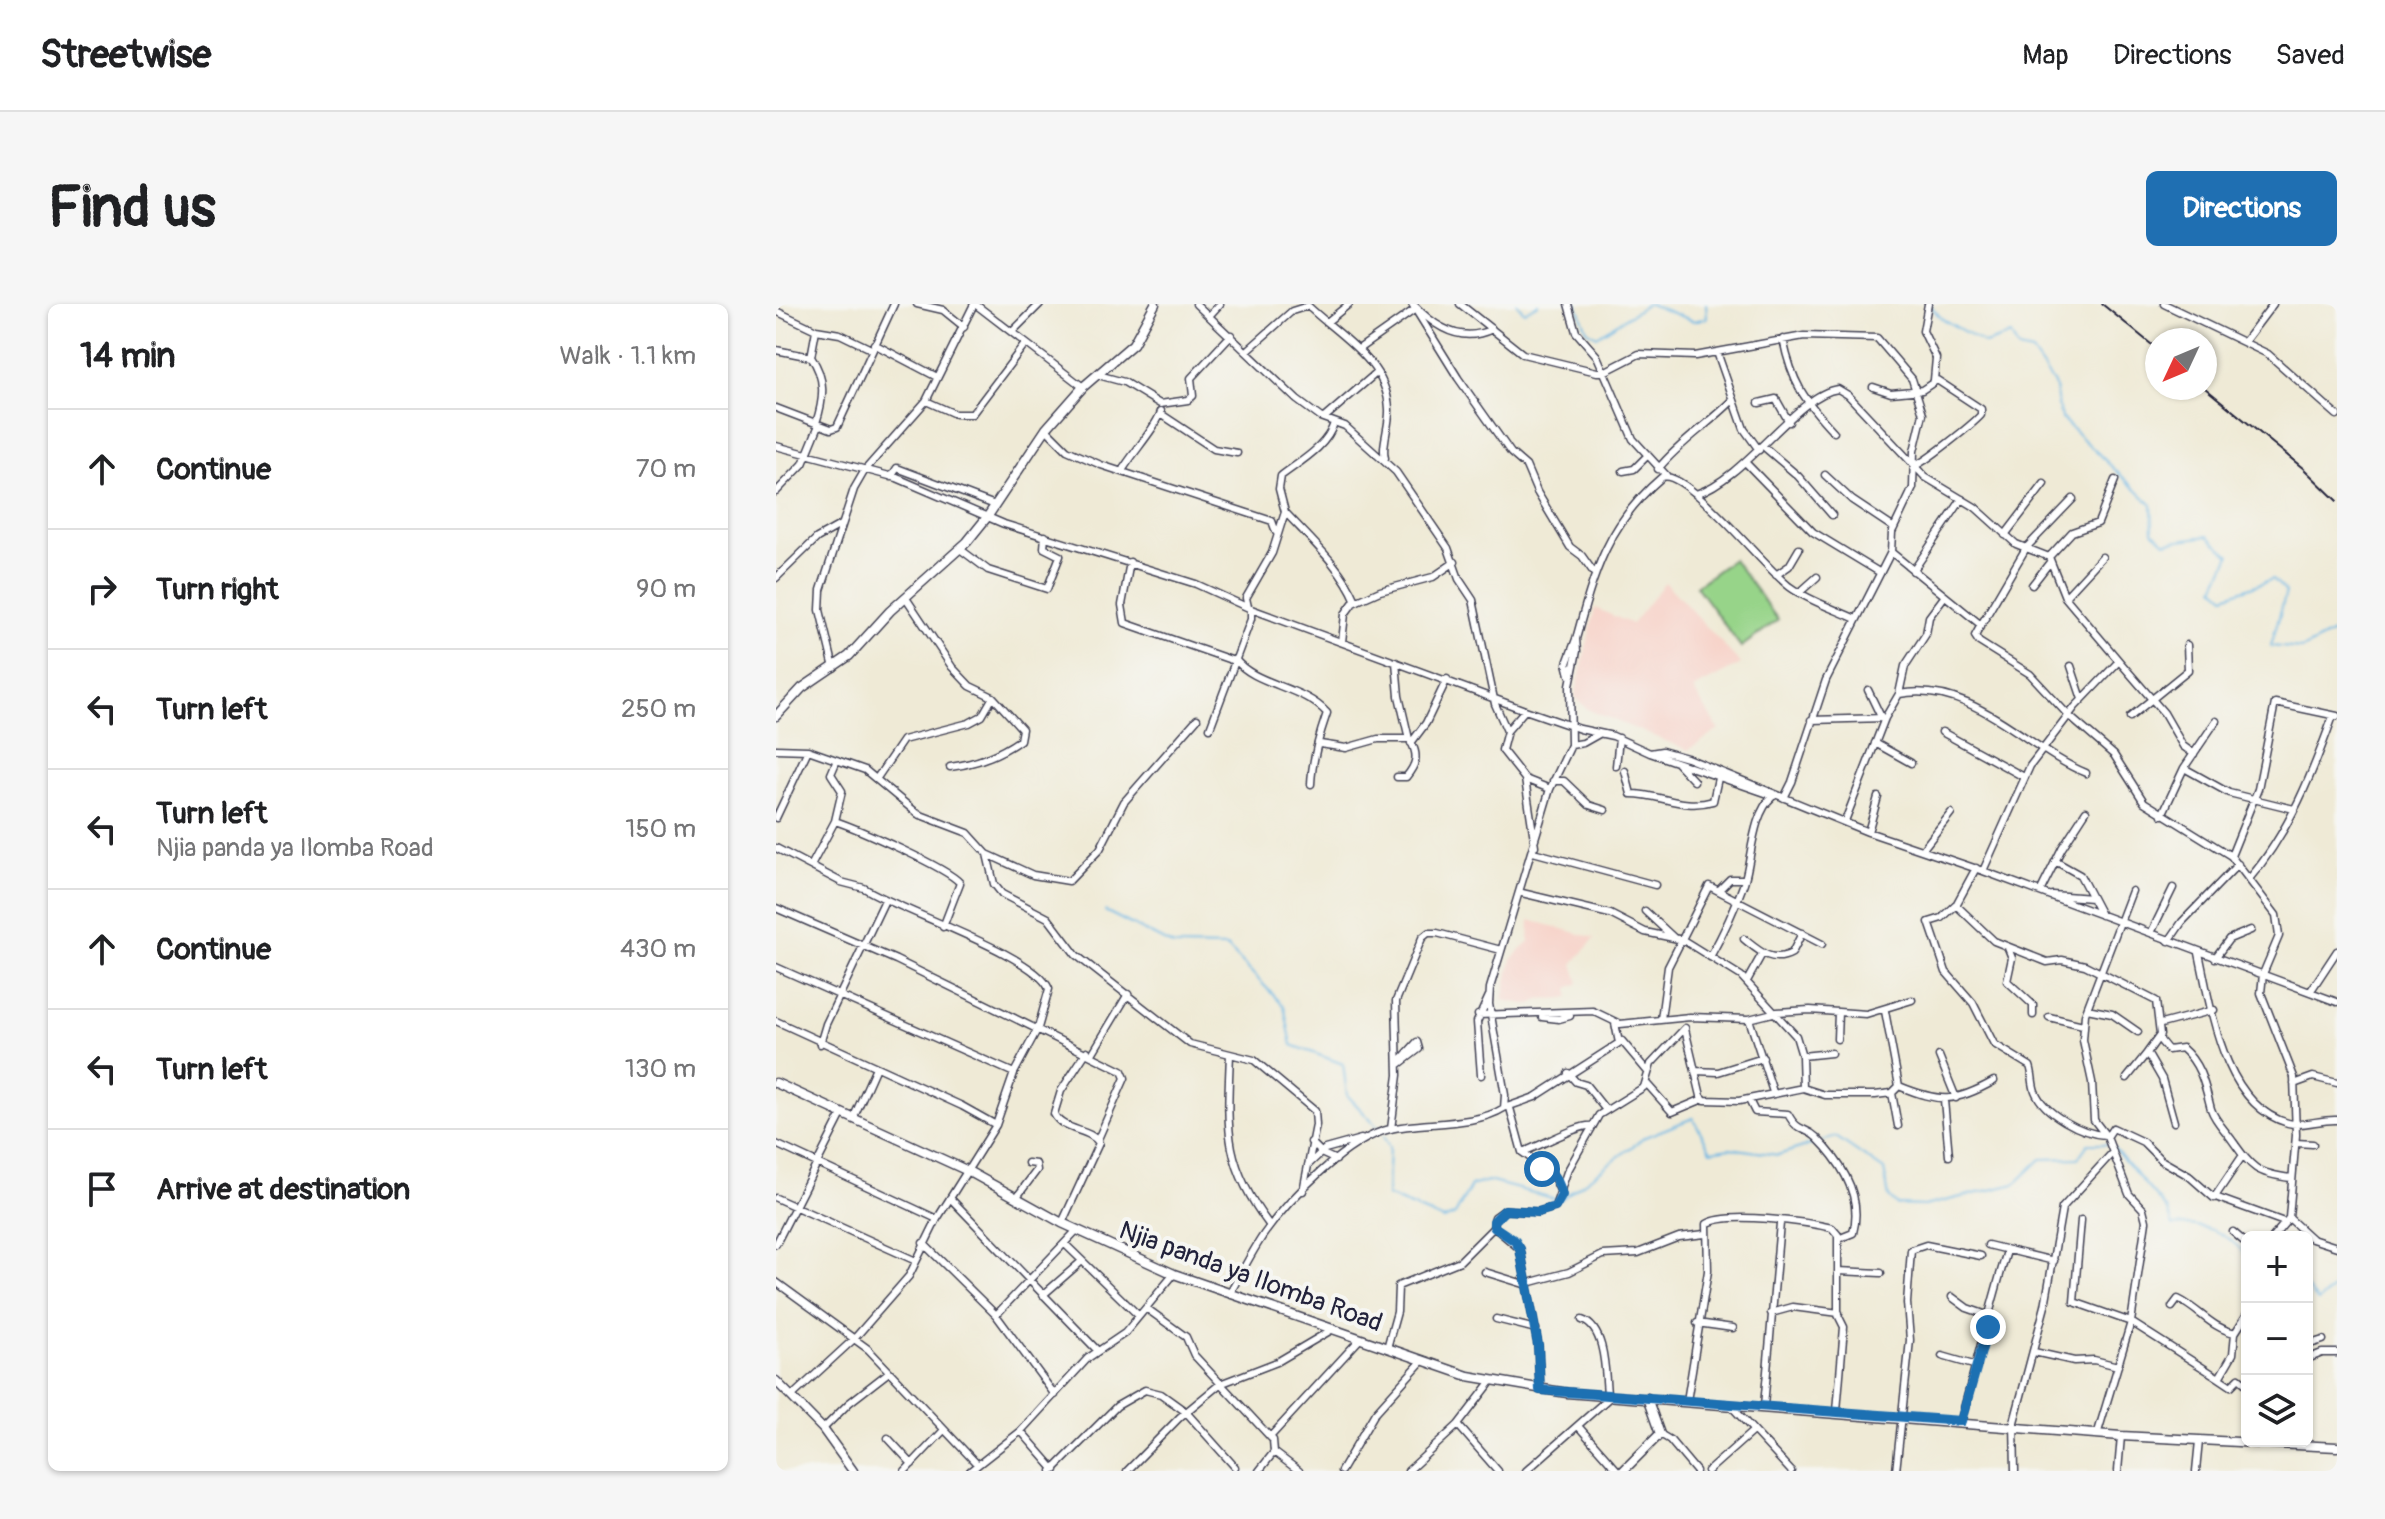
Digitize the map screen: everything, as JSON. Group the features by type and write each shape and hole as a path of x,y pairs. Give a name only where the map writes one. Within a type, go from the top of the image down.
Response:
{"street":[{"path":"776,408 818,424 837,427 894,304"},
{"path":"917,304 943,310 964,327"},
{"path":"834,668 820,602 826,567 842,524 865,470 926,401 975,304 1083,387"},
{"path":"1012,332 1040,304"},
{"path":"776,716 802,688 834,668 960,549 988,516 1046,429 1083,387 1133,344 1155,304"},
{"path":"1196,304 1248,350 1297,400 1324,418 1345,426 1385,458 1455,562 1458,576 1473,600 1480,619 1493,698 1507,731"},
{"path":"1209,316 1220,304"},
{"path":"1327,322 1349,304"},
{"path":"1460,304 1523,354 1543,356 1559,366 1604,372 1639,354 1695,356 1783,339 1854,335 1877,338 1905,369 1918,390 1923,419 1912,494 1894,528 1891,552 1856,619 1811,720 1792,782 1764,805 1752,839 1745,879 1710,957"},
{"path":"1568,304 1580,339 1596,354 1628,429 1646,457 1666,475 1696,494 1776,575 1799,593 1856,619"},
{"path":"2164,304 2245,341 2277,361 2337,415"},
{"path":"2245,341 2273,304"},
{"path":"1248,350 1278,322 1304,305 1348,343 1360,348 1389,406 1385,458"},
{"path":"1360,348 1413,306"},
{"path":"1413,306 1444,331 1474,336 1492,329"},
{"path":"1413,306 1511,453 1526,466 1537,492 1570,547 1582,556 1594,573"},
{"path":"1873,387 1891,393 1925,390 1934,380 1937,363 1923,331 1927,307"},
{"path":"776,311 816,330 840,334 872,347 937,377"},
{"path":"776,492 809,454 818,424 823,383 811,357 816,330"},
{"path":"1098,375 1124,382 1160,404 1193,397 1191,378 1231,335"},
{"path":"1783,339 1791,372 1808,406 1834,432"},
{"path":"926,401 955,414 972,414 1025,344"},
{"path":"776,350 811,357"},
{"path":"1717,352 1747,435 1798,476 1832,515"},
{"path":"1324,418 1375,374"},
{"path":"1914,467 1926,461 1949,439 1958,437 1982,412 1965,396 1934,380"},
{"path":"1696,494 1718,484 1746,463 1789,422 1828,391 1844,391 1914,467 1949,494 1962,499 2005,535 2049,559 2065,597 2153,699 2180,742 2194,754"},
{"path":"1759,403 1776,399 1789,422"},
{"path":"1658,469 1676,447 1702,431 1733,400"},
{"path":"1122,471 1161,414 1160,404"},
{"path":"1161,414 1213,448 1225,454 1237,453"},
{"path":"1334,423 1328,436 1299,466 1281,476 1279,489 1285,512 1319,548 1350,588 1356,601"},
{"path":"1046,429 1067,450 1229,509 1264,516 1271,519 1276,532"},
{"path":"776,446 891,477 1045,536 1196,584 1249,608 1525,710 1619,738 1718,778 1778,796"},
{"path":"1623,471 1634,469 1646,457"},
{"path":"1746,463 1813,532 1879,572"},
{"path":"891,477 897,468 995,505"},
{"path":"1481,1075 1476,1029 1478,1015 1489,996 1552,785 1571,745 1570,675 1577,651 1576,639 1594,573 1604,547 1620,522 1651,486 1666,475"},
{"path":"1825,475 1852,500 1894,528"},
{"path":"2032,585 2072,532 2098,523 2115,480"},
{"path":"2005,535 2044,484"},
{"path":"1913,571 1962,499"},
{"path":"2073,499 2026,548 1976,639 2030,674 2069,716 2114,755 2140,798 2162,815 2231,856 2274,911 2279,924 2277,940 2263,974 2263,999 2294,1084 2296,1125 2286,1220 2278,1231"},
{"path":"1210,728 1249,624 1246,598 1272,553 1276,532 1285,512"},
{"path":"776,578 817,538 842,524"},
{"path":"960,549 989,571 1047,589 1060,556 1044,548 1045,536"},
{"path":"1776,575 1789,566 1799,549"},
{"path":"1891,552 1981,625"},
{"path":"2065,597 2102,557"},
{"path":"1130,562 1122,605 1124,622 1234,660 1245,670 1317,703 1325,711 1311,784"},
{"path":"1342,642 1345,614 1356,601 1433,577 1455,562"},
{"path":"1799,593 1817,577"},
{"path":"1845,821 1884,718 1899,694 1905,666 1926,634 1929,617 1944,597"},
{"path":"906,598 952,667 970,686 993,697 1020,724 1022,737 980,761 950,767"},
{"path":"1249,624 1269,615"},
{"path":"2130,717 2188,670 2187,645"},
{"path":"2110,1143 2046,1106 2035,1091 2030,1066 1998,1048 1973,1003 1949,977 1928,926 1930,920 1942,918 1956,905 1980,870 2024,777 2082,699 2119,661"},
{"path":"1396,662 1399,696 1410,741 1417,755 1406,777 1397,777"},
{"path":"2071,666 2082,699"},
{"path":"1410,741 1426,723 1447,679"},
{"path":"1868,690 1884,718"},
{"path":"1899,694 1939,695 1988,712 2043,751 2086,773"},
{"path":"877,778 903,740 969,723 982,716 993,697"},
{"path":"2231,856 2254,801 2275,703 2335,716 2294,809 2269,855 2249,879"},
{"path":"1525,710 1507,731 1502,750 1525,779 1534,849"},
{"path":"1559,721 1572,713"},
{"path":"1811,720 1884,718"},
{"path":"776,749 808,750 877,778 918,814 968,833 987,854 1033,875 1069,881 1100,849 1124,802 1197,719"},
{"path":"2162,815 2184,768 2216,721"},
{"path":"1942,732 2024,777"},
{"path":"1571,745 1583,743 1599,734"},
{"path":"1616,766 1619,738"},
{"path":"1320,744 1346,748 1378,739 1410,741"},
{"path":"1875,743 1911,763"},
{"path":"776,818 808,750"},
{"path":"1650,753 1662,751 1687,758 1868,832 1923,849 2337,1002"},
{"path":"811,866 835,821 842,791 831,774 837,760"},
{"path":"1677,763 1694,781"},
{"path":"2184,768 2222,790 2254,801 2271,801 2294,809"},
{"path":"1625,771 1631,794 1651,793 1686,806 1713,801 1718,778"},
{"path":"1525,779 1552,785 1564,781 1589,805 1605,810"},
{"path":"1868,832 1878,797"},
{"path":"2040,892 2086,811"},
{"path":"1923,849 1951,813"},
{"path":"835,821 955,876 960,885 943,927"},
{"path":"776,848 1007,954 1041,976 1049,989 1038,1028 1014,1073 996,1125 937,1219 904,1282 854,1339 792,1396"},
{"path":"1534,849 1655,885"},
{"path":"987,854 996,888 1009,899 1048,918 1076,955 1190,1044 1254,1060 1311,1107 1317,1117 1303,1191"},
{"path":"2055,861 2081,877 2101,915"},
{"path":"2169,941 2182,922 2238,864"},
{"path":"2073,895 2081,877"},
{"path":"1720,889 1730,879 1745,879"},
{"path":"1661,1019 1668,967 1706,888 1720,889 1822,944"},
{"path":"2151,933 2173,888"},
{"path":"2098,1432 2131,1322 2146,1221 2143,1209 2129,1194 2110,1143 2093,1116 2083,1025 2132,891"},
{"path":"1522,893 1552,903 1610,914 1645,932 1683,940 1747,981 1796,1036 1802,1056 1803,1088"},
{"path":"2048,895 2092,898"},
{"path":"820,1044 839,996 885,900"},
{"path":"1956,905 1983,935 2047,962 2079,963 2156,1001 2161,1024 2159,1039 2130,1077"},
{"path":"776,908 864,945 1038,1028 1125,1075 1062,1223"},
{"path":"1645,911 1674,938"},
{"path":"2215,958 2229,939 2251,930"},
{"path":"1391,1129 1398,1064 1396,1001 1424,936 1437,933 1501,950"},
{"path":"1744,939 1762,954 1774,958 1790,955 1802,933"},
{"path":"2008,947 2012,958 2007,981 2033,1005 2033,1015"},
{"path":"2310,992 2337,951"},
{"path":"2199,953 2227,1059 2242,1088 2275,1118 2296,1125 2337,1120"},
{"path":"1747,981 1762,954"},
{"path":"776,967 1014,1073"},
{"path":"2326,968 2337,973"},
{"path":"1098,1139 1069,1127 1054,1114 1061,1091 1128,994"},
{"path":"1489,996 1507,1108 1522,1152 1552,1173 1562,1195"},
{"path":"1478,1015 1593,1011 1615,1023 1682,1018 1749,1019 1777,1012 1885,1011 1912,1000"},
{"path":"2087,1009 2112,1014 2138,1032"},
{"path":"2161,1024 2214,1010"},
{"path":"1885,1011 1899,1086"},
{"path":"1837,1039 1838,1012"},
{"path":"2049,1017 2083,1025"},
{"path":"1682,1018 1703,1099"},
{"path":"1749,1019 1773,1092"},
{"path":"776,1021 996,1125"},
{"path":"1615,1023 1622,1041 1648,1072"},
{"path":"1387,1348 1397,1312 1398,1286 1460,1261 1494,1227 1495,1217 1505,1210 1547,1211 1555,1207 1562,1195 1567,1172 1605,1109 1636,1095 1647,1084 1653,1062 1685,1028"},
{"path":"2159,1039 2168,1050 2182,1048 2194,1062 2214,1115 2241,1158 2259,1170 2291,1178"},
{"path":"1306,1167 1320,1152 1391,1129 1434,1125 1507,1108 1535,1097 1622,1041"},
{"path":"1802,1056 1831,1053"},
{"path":"2147,1053 2162,1077 2174,1122"},
{"path":"1230,1054 1228,1138 1246,1195 1270,1226"},
{"path":"1939,1056 1956,1098"},
{"path":"1696,1071 1718,1072 1763,1058"},
{"path":"853,1119 876,1067"},
{"path":"1568,1073 1576,1082 1586,1085 1605,1109"},
{"path":"2294,1084 2313,1077 2337,1083"},
{"path":"1899,1086 1944,1100 1994,1081"},
{"name":"Njia panda ya Ilomba Road","path":"776,1083 968,1171 1062,1223 1174,1274 1491,1382 1540,1390 1837,1411 2121,1436 2241,1441"},
{"path":"1647,1084 1672,1112 1703,1099 1749,1100 1773,1092 1803,1088 1833,1096 1892,1093 1899,1086"},
{"path":"1892,1093 1898,1126"},
{"path":"1749,1100 1755,1112 1788,1114 1798,1130 1814,1136 1842,1165 1856,1216 1853,1233 1838,1239"},
{"path":"1944,1100 1949,1156"},
{"path":"776,1244 842,1114"},
{"path":"1522,1152 1548,1144 1581,1125 1593,1126"},
{"path":"2015,1471 2013,1427 2034,1352 2063,1206 2110,1143 2113,1128 2132,1133 2161,1160 2218,1198 2286,1220 2312,1239 2337,1247"},
{"path":"1230,1293 1270,1226 1336,1160 1364,1139"},
{"path":"1311,1142 1320,1152 1336,1160"},
{"path":"2296,1143 2313,1144"},
{"path":"776,1144 937,1219"},
{"path":"2218,1198 2241,1158"},
{"path":"1016,1198 1037,1170 1036,1164 1028,1163"},
{"path":"776,1198 916,1261"},
{"path":"950,1198 1097,1350"},
{"path":"1687,1401 1697,1323 1708,1271 1707,1224 1713,1220 1780,1223 1832,1228 1838,1239 1839,1313 1844,1327 1837,1411"},
{"path":"2081,1220 2072,1300 2131,1322 2231,1386 2239,1378 2241,1380"},
{"path":"776,1221 786,1225"},
{"path":"1764,1406 1780,1223"},
{"path":"1494,1227 1518,1245 1536,1329 1540,1390"},
{"path":"996,1315 1026,1280 1077,1230"},
{"path":"2233,1232 2241,1239"},
{"path":"1485,1272 1524,1284 1569,1272 1603,1255 1638,1253 1679,1237 1705,1234"},
{"path":"923,1243 996,1315 1055,1395"},
{"path":"1065,1244 1139,1316"},
{"path":"1896,1471 1910,1340 1907,1303 1911,1250 1926,1245 1981,1256"},
{"path":"1988,1245 2054,1261"},
{"path":"1961,1421 1990,1316 1994,1287 2007,1251"},
{"path":"1043,1295 1082,1261"},
{"path":"1838,1271 1881,1273"},
{"path":"970,1471 1021,1431 1097,1350 1117,1339 1174,1274"},
{"path":"776,1282 854,1339 977,1464"},
{"path":"1952,1297 1967,1308 1990,1316"},
{"path":"2172,1307 2178,1299 2214,1326 2235,1333"},
{"path":"1771,1313 1793,1307 1839,1313"},
{"path":"1146,1308 1186,1337 1194,1355 1276,1444 1274,1452 1259,1471"},
{"path":"1496,1319 1536,1329"},
{"path":"1526,1471 1609,1394 1599,1337 1591,1324 1582,1320"},
{"path":"1697,1323 1733,1328"},
{"path":"2219,1378 2233,1354 2235,1333 2241,1324"},
{"path":"1127,1471 1186,1412 1220,1384 1277,1362 1333,1329"},
{"path":"1270,1437 1360,1339"},
{"path":"2313,1343 2323,1340"},
{"path":"2034,1352 2118,1366"},
{"path":"2313,1357 2327,1352 2337,1353"},
{"path":"1942,1356 1977,1366"},
{"path":"1341,1471 1375,1413 1423,1360"},
{"path":"823,1429 849,1403 889,1372"},
{"path":"1408,1471 1458,1425 1491,1382"},
{"path":"778,1384 823,1429 853,1471"},
{"path":"1021,1431 1054,1470 1117,1406 1140,1391 1161,1394 1186,1412 1235,1467"},
{"path":"1647,1398 1660,1434 1670,1440 1696,1471"},
{"path":"1729,1404 1791,1471"},
{"path":"1458,1425 1498,1471"},
{"path":"1578,1426 1621,1471 1660,1434"},
{"path":"905,1471 943,1431"},
{"path":"1708,1471 1753,1431"},
{"path":"2118,1471 2121,1436"},
{"path":"888,1438 912,1464"},
{"path":"2196,1471 2199,1441"},
{"name":"Njia panda ya Ilomba Road","path":"2313,1443 2337,1447"},
{"path":"1274,1452 1299,1471"}],"shaded area":[{"path":"1665,582 1741,664 1693,689 1719,730 1688,750 1589,710 1575,697 1595,608 1632,624"},
{"path":"1530,920 1595,938 1573,964 1579,983 1569,988 1569,998 1541,999 1530,1005 1503,1000 1512,959 1529,941"}],"green space":[{"path":"1733,559 1778,620 1741,647 1696,586"}],"waterway":[{"path":"1517,304 1524,312 1538,304"},
{"path":"1577,304 1587,330 1597,336 1647,304"},
{"path":"1649,304 1694,321 1707,318 1706,304"},
{"path":"1930,305 1941,318 1985,344 2011,335 2018,349 2032,352 2054,384 2061,418 2152,505 2153,531 2165,542 2208,536 2230,555 2215,587 2225,596 2273,579 2286,592 2271,646 2302,649 2337,631"},
{"path":"1105,911 1174,946 1227,947 1284,1006 1292,1045 1343,1064 1347,1095 1380,1130"},
{"path":"1383,1136 1389,1147 1387,1196 1444,1220 1455,1215 1471,1186 1488,1181 1560,1200 1645,1137 1693,1118 1711,1151 1730,1148 1778,1155 1816,1143"},
{"path":"1822,1141 1836,1137 1884,1170 1889,1197 1897,1205 1924,1206 2015,1184 2041,1159 2078,1158 2088,1144 2107,1144"},
{"path":"2113,1147 2168,1211 2173,1226 2195,1226 2214,1231 2241,1250"},
{"path":"2313,1295 2318,1301 2337,1286"}],"railway":[{"path":"2102,304 2145,339"},
{"path":"2217,398 2304,469 2337,501"}],"route":[{"path":"1542,1169 1550,1171 1559,1186 1562,1195 1555,1207 1538,1212 1505,1210 1494,1221 1494,1227 1515,1241 1520,1249 1523,1279 1536,1329 1540,1390 1961,1421 1988,1327"}]}
